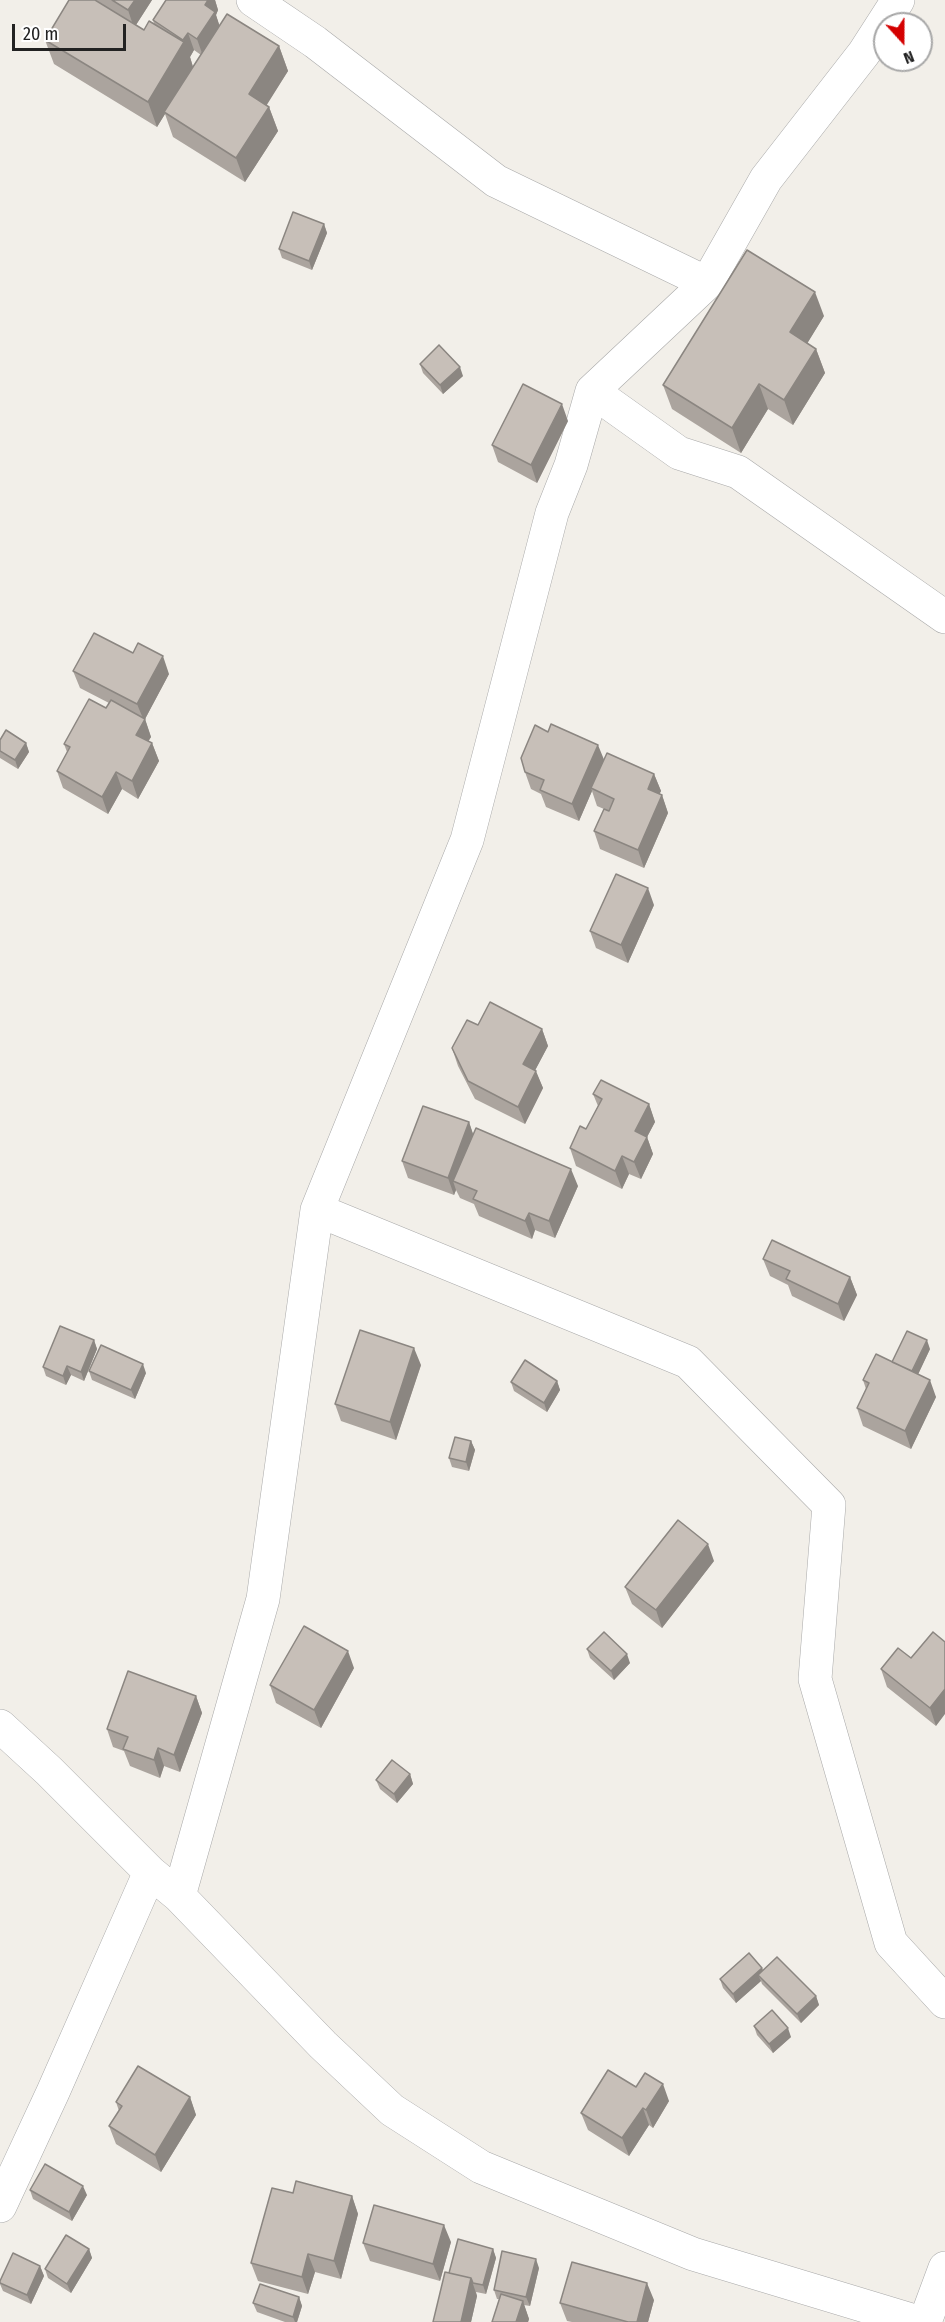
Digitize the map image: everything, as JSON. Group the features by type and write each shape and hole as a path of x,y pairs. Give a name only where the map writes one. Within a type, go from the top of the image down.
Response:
{"street":[{"path":"253,0 315,42 496,181 707,283"},
{"path":"179,1896 263,1599 317,1209 467,840 552,513 571,465 592,391 707,283 766,179 864,53 898,0"},
{"path":"592,391 679,453 738,472 945,617"},
{"path":"317,1209 688,1362 829,1505 815,1679 891,1943 945,2002"},
{"path":"0,1726 50,1771 150,1872 179,1896 323,2046 392,2110 481,2167 693,2254 918,2322"},
{"path":"0,2206 150,1872"},
{"path":"925,2322 945,2268"}],"building":[{"path":"69,0 95,0 144,30 149,21 184,42 148,102 45,40"},
{"path":"112,0 135,0 128,10"},
{"path":"166,0 208,0 205,5 215,12 197,39 188,33 183,40 153,20"},
{"path":"227,14 279,46 249,94 269,107 236,158 164,112"},
{"path":"293,212 324,224 309,261 279,249"},
{"path":"747,250 815,292 790,332 816,349 784,400 759,384 732,428 663,385"},
{"path":"439,345 460,367 440,385 420,364"},
{"path":"523,384 562,404 531,465 492,445"},
{"path":"94,633 133,653 138,643 163,656 137,704 73,671"},
{"path":"89,699 106,708 111,700 145,719 136,735 152,743 132,781 116,772 102,797 57,771 70,747 64,744"},
{"path":"551,724 598,745 572,804 540,790 544,780 525,772 521,758 535,725 548,732"},
{"path":"6,730 26,743 15,760 0,751 0,740"},
{"path":"607,753 654,774 648,789 662,795 638,850 594,831 604,809 609,811 614,799 591,788"},
{"path":"616,874 648,888 621,945 590,931"},
{"path":"490,1002 542,1029 523,1064 536,1071 518,1107 468,1081 452,1048 467,1020 478,1025"},
{"path":"601,1080 649,1104 635,1131 647,1137 634,1162 622,1156 615,1171 570,1148 580,1126 586,1129 602,1099 593,1094"},
{"path":"423,1106 469,1122 448,1178 402,1161"},
{"path":"476,1128 571,1169 549,1221 529,1213 525,1221 473,1199 477,1191 453,1181"},
{"path":"772,1240 850,1277 838,1304 786,1279 790,1271 763,1259"},
{"path":"60,1326 94,1340 81,1372 67,1366 63,1376 43,1367"},
{"path":"360,1330 414,1348 390,1422 335,1404"},
{"path":"907,1331 927,1340 912,1371 892,1362"},
{"path":"101,1345 143,1364 131,1390 89,1371"},
{"path":"876,1354 930,1380 905,1431 857,1408 869,1383 863,1380"},
{"path":"525,1360 557,1381 544,1403 511,1382"},
{"path":"455,1437 471,1441 466,1462 449,1458"},
{"path":"678,1520 708,1544 656,1610 625,1587"},
{"path":"304,1626 348,1651 314,1710 270,1685"},
{"path":"604,1632 627,1654 611,1671 587,1649"},
{"path":"933,1632 945,1642 945,1689 930,1708 881,1669 898,1648 911,1658"},
{"path":"128,1671 196,1696 174,1755 158,1748 154,1760 123,1749 128,1737 107,1729"},
{"path":"392,1760 410,1774 394,1794 376,1780"},
{"path":"749,1953 762,1968 733,1994 720,1979"},
{"path":"777,1957 816,1996 797,2014 758,1975"},
{"path":"772,2010 788,2028 769,2044 754,2026"},
{"path":"138,2066 190,2097 155,2155 109,2126 122,2106 116,2102"},
{"path":"608,2070 636,2087 645,2073 663,2084 646,2110 643,2108 622,2138 581,2113"},
{"path":"45,2164 83,2186 69,2212 30,2190"},
{"path":"296,2181 352,2196 334,2261 308,2254 302,2277 251,2263 272,2188 293,2193"},
{"path":"374,2205 444,2225 433,2264 363,2243"},
{"path":"66,2235 89,2249 67,2284 45,2269"},
{"path":"458,2239 493,2249 483,2285 473,2283 471,2278 449,2273"},
{"path":"502,2251 536,2259 526,2297 494,2290"},
{"path":"13,2253 40,2266 27,2295 0,2283"},
{"path":"572,2262 647,2283 637,2322 628,2322 560,2303"},
{"path":"445,2272 471,2278 461,2322 433,2322"},
{"path":"260,2284 299,2297 293,2317 253,2303"},
{"path":"501,2294 523,2301 516,2322 492,2322"}]}
